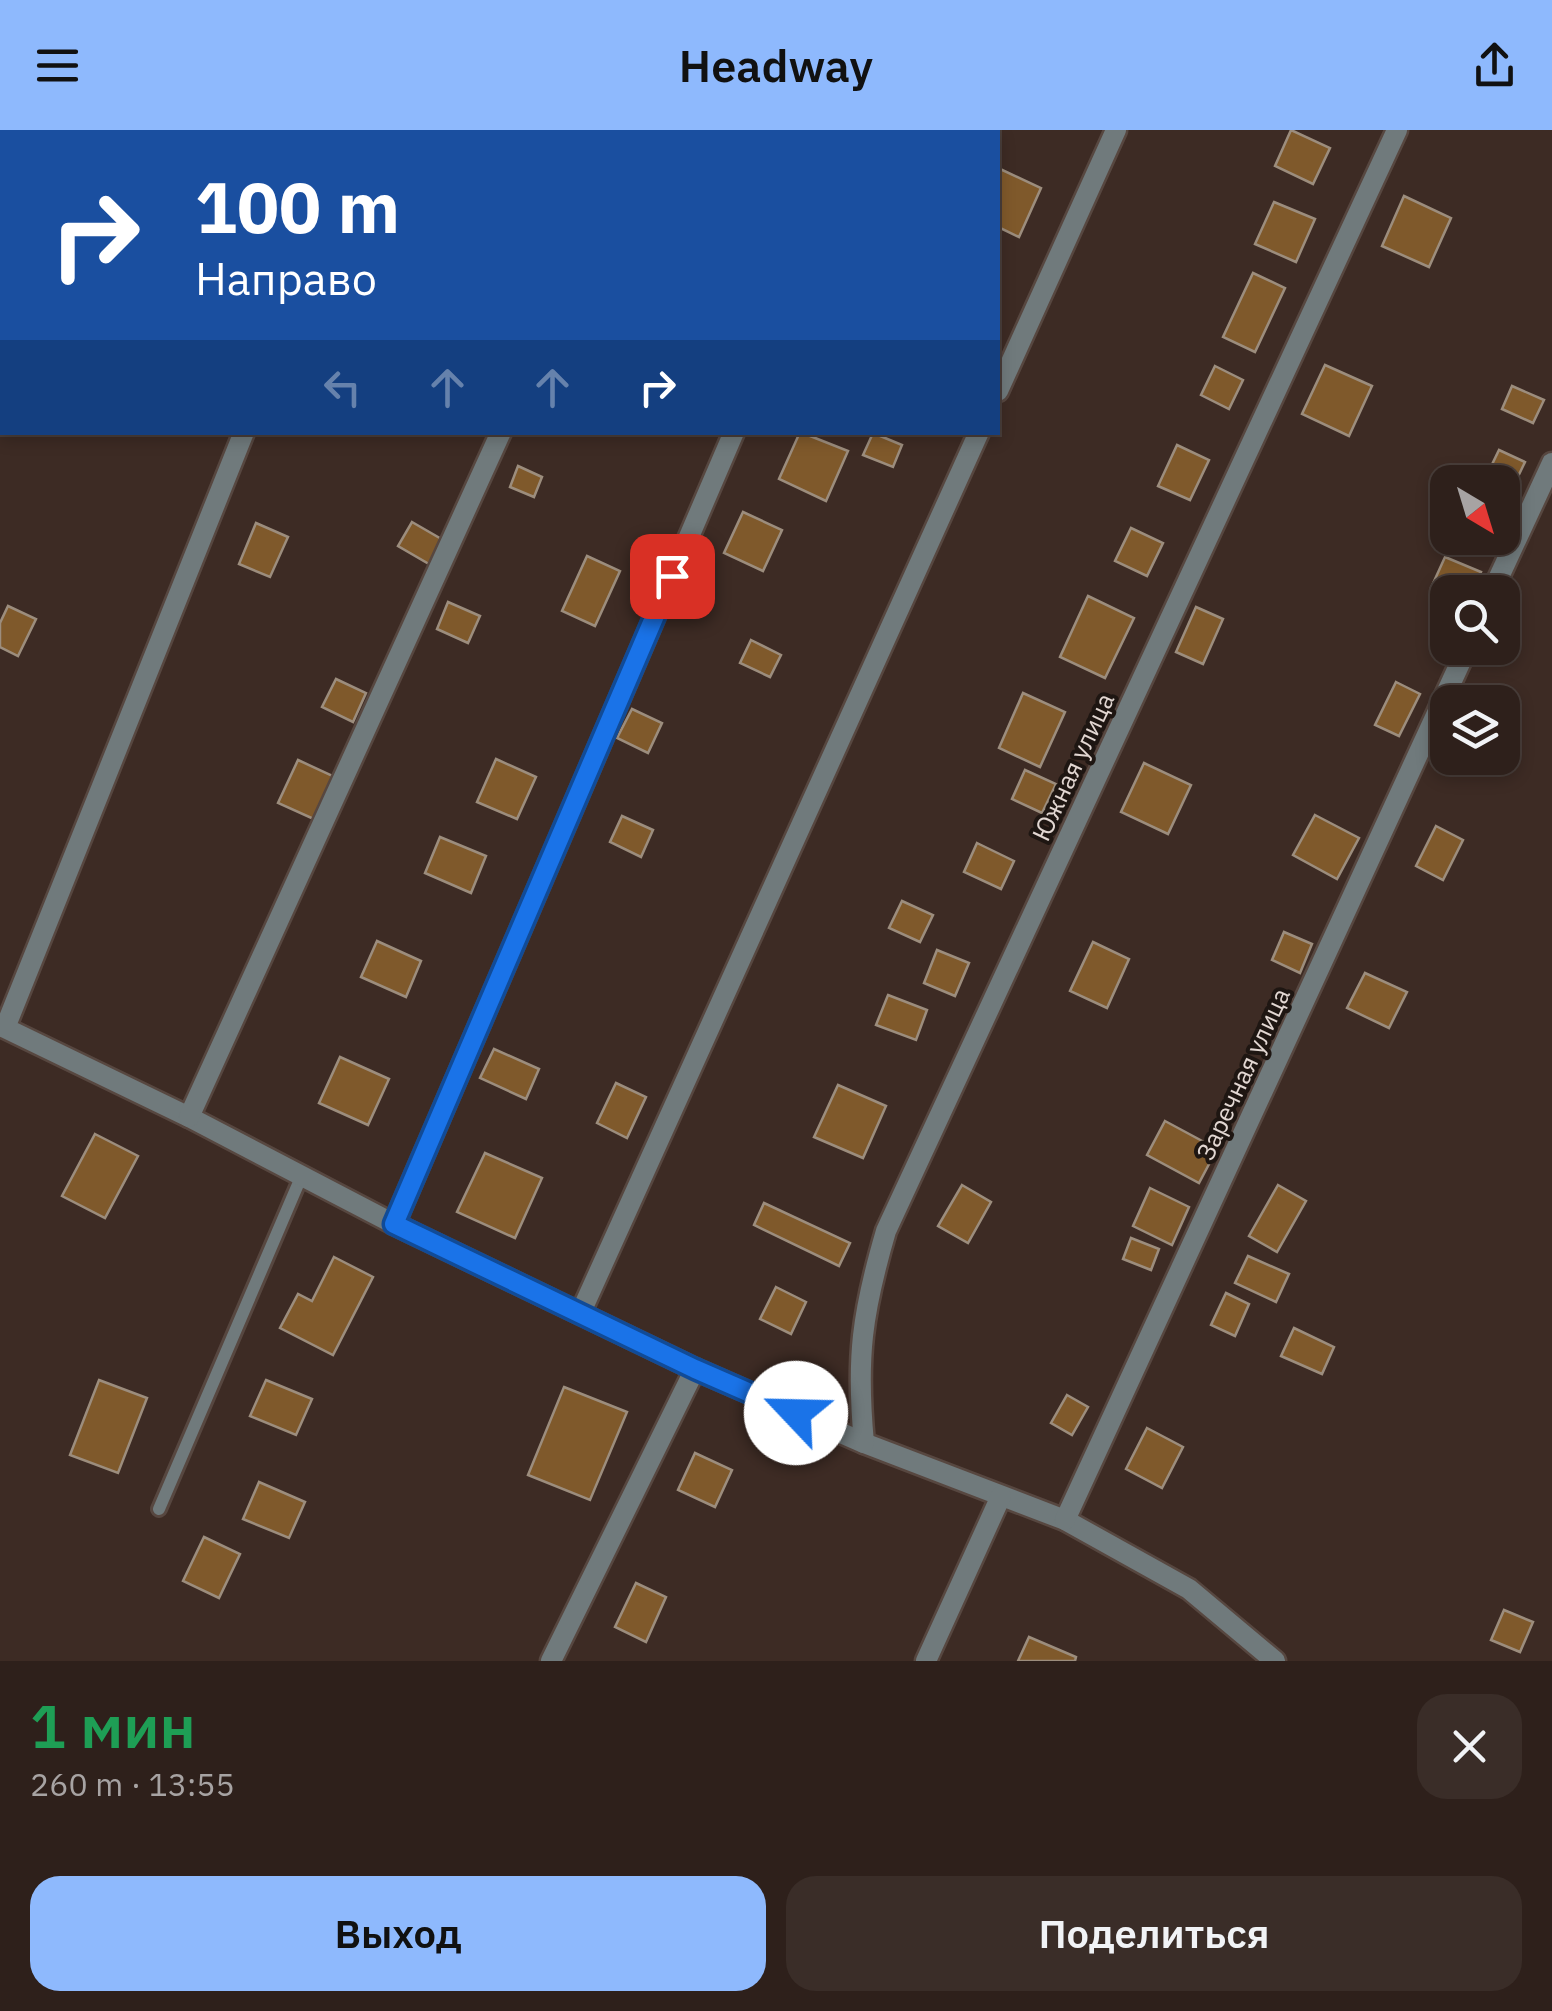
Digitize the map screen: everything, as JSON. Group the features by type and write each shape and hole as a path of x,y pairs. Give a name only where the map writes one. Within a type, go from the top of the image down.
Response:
{"street":[{"path":"1000,387 1116,130"},
{"name":"Южная улица","path":"864,1443 859,1385 862,1328 886,1231 1397,130"},
{"path":"243,435 5,1028 190,1117 394,1224 695,1369 864,1443 1065,1520 1189,1590 1275,1661"},
{"path":"190,1117 500,435"},
{"path":"394,1224 733,435"},
{"path":"580,1312 978,435"},
{"path":"1500,575 1552,463"},
{"name":"Заречная улица","path":"1065,1520 1459,665"},
{"path":"551,1661 695,1369"},
{"path":"926,1661 1001,1496"}],"lane":[{"path":"158,1509 302,1175"}],"building":[{"path":"1291,130 1330,148 1313,184 1275,166"},
{"path":"1000,169 1041,188 1019,237 1000,228"},
{"path":"1404,196 1451,218 1429,267 1382,246"},
{"path":"1274,202 1315,219 1296,262 1255,244"},
{"path":"1253,273 1285,288 1255,352 1223,337"},
{"path":"1325,365 1372,386 1349,436 1302,414"},
{"path":"1215,366 1243,380 1229,409 1201,395"},
{"path":"1512,386 1544,400 1533,423 1502,409"},
{"path":"799,435 848,451 826,501 779,479"},
{"path":"872,435 902,445 893,467 863,455"},
{"path":"1177,445 1209,460 1190,500 1158,486"},
{"path":"1499,450 1525,462 1520,472 1520,465 1492,465"},
{"path":"518,466 542,477 534,497 510,487"},
{"path":"743,512 782,530 763,571 724,553"},
{"path":"412,522 443,540 429,564 398,546"},
{"path":"256,523 288,537 270,577 239,564"},
{"path":"1131,528 1163,543 1147,576 1115,561"},
{"path":"587,556 620,571 595,626 562,611"},
{"path":"1445,557 1481,572 1480,575 1437,575"},
{"path":"1088,596 1134,618 1105,678 1060,657"},
{"path":"448,602 480,616 468,643 437,629"},
{"path":"8,606 36,619 18,656 0,647 0,623"},
{"path":"1196,607 1223,619 1203,664 1176,652"},
{"path":"751,640 781,655 770,677 740,663"},
{"path":"336,679 366,693 353,722 322,707"},
{"path":"1396,682 1420,694 1399,736 1375,725"},
{"path":"1023,693 1065,712 1040,767 999,748"},
{"path":"632,709 662,723 648,753 617,738"},
{"path":"496,759 536,777 517,819 477,802"},
{"path":"298,760 335,777 316,820 278,803"},
{"path":"1144,763 1191,785 1168,834 1121,812"},
{"path":"1025,770 1056,784 1042,813 1012,799"},
{"path":"1315,815 1359,838 1337,879 1293,855"},
{"path":"622,816 653,830 641,857 610,842"},
{"path":"1436,826 1463,840 1443,880 1416,866"},
{"path":"440,837 486,856 471,893 425,873"},
{"path":"977,843 1014,861 1001,889 964,872"},
{"path":"902,901 933,915 920,942 889,928"},
{"path":"1284,932 1312,944 1300,973 1272,960"},
{"path":"377,941 421,961 406,997 361,977"},
{"path":"1093,942 1129,959 1107,1008 1070,991"},
{"path":"937,950 969,963 955,996 924,983"},
{"path":"1365,973 1407,992 1389,1028 1347,1008"},
{"path":"888,995 927,1010 916,1040 876,1025"},
{"path":"494,1049 539,1069 526,1099 480,1078"},
{"path":"340,1057 389,1079 368,1125 319,1103"},
{"path":"616,1083 646,1097 627,1138 597,1123"},
{"path":"838,1085 886,1106 863,1158 814,1137"},
{"path":"1165,1121 1217,1149 1199,1183 1147,1155"},
{"path":"95,1134 138,1156 105,1218 62,1196"},
{"path":"485,1153 542,1178 515,1238 457,1212"},
{"path":"962,1185 991,1202 968,1243 938,1226"},
{"path":"1278,1185 1306,1201 1277,1252 1249,1236"},
{"path":"1150,1188 1189,1207 1172,1245 1133,1226"},
{"path":"764,1203 850,1243 839,1266 754,1225"},
{"path":"1131,1238 1159,1249 1151,1270 1123,1259"},
{"path":"1248,1256 1289,1274 1276,1302 1235,1283"},
{"path":"334,1257 373,1277 333,1355 280,1328 298,1294 312,1301"},
{"path":"776,1287 806,1302 791,1334 760,1319"},
{"path":"1226,1293 1249,1304 1235,1336 1211,1325"},
{"path":"1294,1328 1334,1347 1322,1374 1281,1356"},
{"path":"99,1380 147,1398 118,1473 70,1455"},
{"path":"266,1380 312,1399 296,1435 250,1416"},
{"path":"564,1387 627,1412 590,1500 528,1475"},
{"path":"1067,1395 1088,1407 1072,1435 1051,1423"},
{"path":"1147,1428 1183,1447 1162,1488 1126,1469"},
{"path":"695,1453 732,1470 715,1507 678,1490"},
{"path":"259,1482 305,1502 289,1538 243,1519"},
{"path":"204,1537 240,1554 219,1598 183,1581"},
{"path":"636,1583 666,1597 646,1642 615,1627"},
{"path":"1504,1610 1533,1622 1520,1652 1491,1640"},
{"path":"1029,1637 1076,1657 1075,1661 1018,1661"}],"route":[{"path":"672,576 394,1224 695,1369 796,1413"}]}
